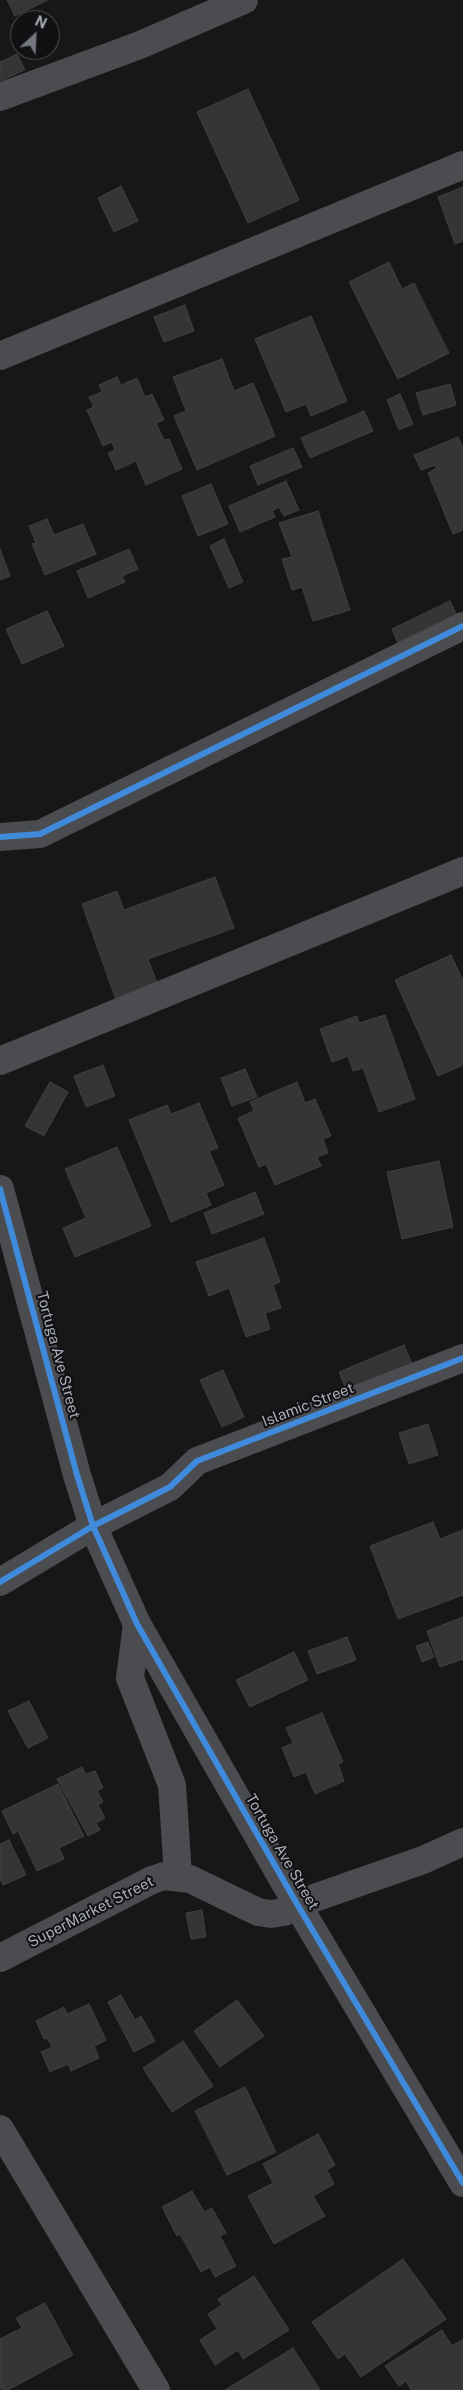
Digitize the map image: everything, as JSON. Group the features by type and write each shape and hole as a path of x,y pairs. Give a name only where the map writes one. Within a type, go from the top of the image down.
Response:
{"street":[{"path":"0,98 140,45 244,0"},
{"path":"0,356 463,165"},
{"path":"0,837 40,834 462,628"},
{"path":"0,1061 463,871"},
{"name":"Tortuga Ave Street","path":"0,1189 77,1475 93,1526 137,1624 297,1904 463,2183"},
{"name":"Islamic Street","path":"93,1526 170,1487 197,1461 463,1358"},
{"path":"0,1582 93,1526"},
{"path":"137,1624 130,1678 172,1785 178,1876"},
{"name":"SuperMarket Street","path":"0,1958 152,1880 164,1876 178,1876 190,1880 258,1912 271,1914 284,1912 297,1904 423,1860 463,1842"},
{"path":"0,2129 156,2390"}],"building":[{"path":"7,0 48,0 27,10 12,10"},
{"path":"10,57 10,60 20,60 25,70 0,81 0,62"},
{"path":"248,89 299,200 248,223 197,112"},
{"path":"121,186 138,221 114,232 98,198"},
{"path":"463,187 463,241 455,244 438,197"},
{"path":"389,262 402,289 414,283 449,353 398,379 349,282"},
{"path":"185,305 194,331 164,342 154,317"},
{"path":"311,316 347,401 311,416 306,404 286,412 255,339"},
{"path":"222,359 234,391 253,383 275,436 197,470 174,416 186,411 173,377"},
{"path":"117,377 121,385 137,378 145,397 152,394 164,420 156,423 164,440 169,439 182,469 146,485 136,461 116,470 108,453 115,450 112,442 103,446 87,410 94,407 89,397 102,392 99,385"},
{"path":"450,384 456,405 423,415 416,393"},
{"path":"400,394 413,424 399,430 387,400"},
{"path":"364,411 373,431 310,458 301,438"},
{"path":"458,437 463,447 463,530 453,534 428,473 437,468 435,465 421,470 414,455"},
{"path":"293,448 302,467 258,485 250,466"},
{"path":"286,481 299,510 284,516 279,507 272,511 275,517 240,532 229,506"},
{"path":"211,484 228,524 198,536 182,496"},
{"path":"318,511 350,610 313,621 302,587 292,590 282,559 292,557 279,523"},
{"path":"47,519 54,535 83,524 96,554 45,575 32,544 36,543 29,526"},
{"path":"224,539 243,582 229,588 210,546"},
{"path":"0,549 10,576 0,580"},
{"path":"129,549 138,569 122,576 125,582 88,598 77,571"},
{"path":"450,601 457,615 398,643 392,629"},
{"path":"47,611 64,646 22,664 6,629"},
{"path":"215,877 234,928 148,959 159,988 117,1003 82,904 117,891 124,910"},
{"path":"451,955 463,981 463,1065 438,1076 395,980"},
{"path":"385,1015 415,1099 379,1112 363,1068 353,1071 348,1056 332,1062 320,1029 357,1016 359,1023"},
{"path":"103,1065 115,1096 86,1107 74,1076"},
{"path":"245,1069 257,1097 232,1106 221,1078"},
{"path":"50,1082 68,1092 44,1136 25,1126"},
{"path":"297,1082 305,1103 315,1099 331,1136 323,1139 328,1153 317,1157 321,1166 275,1185 266,1164 259,1167 238,1118 254,1111 250,1102"},
{"path":"199,1103 218,1148 209,1151 224,1185 206,1193 211,1205 171,1222 129,1120 167,1105 171,1114"},
{"path":"117,1147 151,1226 75,1257 63,1228 86,1218 65,1169"},
{"path":"439,1161 453,1227 402,1239 387,1172"},
{"path":"255,1192 264,1214 212,1234 204,1213"},
{"path":"264,1238 280,1282 273,1285 281,1308 265,1313 270,1329 246,1337 229,1288 209,1296 196,1262"},
{"path":"404,1345 414,1369 349,1396 339,1372"},
{"path":"223,1370 244,1417 222,1427 200,1380"},
{"path":"428,1424 438,1455 409,1464 399,1433"},
{"path":"433,1522 440,1539 463,1530 463,1595 398,1619 370,1546"},
{"path":"463,1617 463,1659 440,1667 427,1631"},
{"path":"347,1637 356,1660 317,1674 308,1651"},
{"path":"428,1642 434,1657 422,1662 416,1646"},
{"path":"294,1652 308,1680 250,1707 236,1680"},
{"path":"29,1701 48,1738 28,1748 8,1711"},
{"path":"322,1713 343,1762 338,1764 344,1781 315,1794 306,1772 294,1777 282,1748 293,1743 286,1728"},
{"path":"82,1767 86,1774 95,1771 103,1788 97,1791 103,1802 98,1805 105,1818 96,1823 100,1830 88,1836 57,1779"},
{"path":"58,1784 84,1836 59,1848 64,1859 37,1871 18,1831 13,1834 2,1811"},
{"path":"9,1840 26,1875 3,1885 0,1879 0,1844"},
{"path":"202,1910 206,1937 191,1939 186,1913"},
{"path":"121,1995 135,2020 141,2016 155,2041 134,2052 108,2002"},
{"path":"237,2000 264,2036 220,2067 194,2031"},
{"path":"89,2004 106,2040 94,2046 99,2058 71,2071 68,2064 50,2072 41,2052 52,2047 47,2038 44,2039 36,2021 64,2007 67,2014"},
{"path":"183,2041 213,2086 172,2112 143,2068"},
{"path":"245,2087 276,2152 227,2175 195,2111"},
{"path":"318,2134 335,2165 327,2170 334,2184 313,2196 325,2216 274,2244 248,2196 273,2183 263,2164"},
{"path":"192,2191 204,2212 212,2208 226,2233 220,2236 236,2266 215,2277 210,2267 201,2272 180,2234 177,2236 162,2207"},
{"path":"403,2259 446,2319 361,2377 345,2354 338,2359 312,2322"},
{"path":"254,2276 289,2330 243,2359 238,2350 215,2365 200,2340 217,2329 208,2314 222,2305 218,2299"},
{"path":"45,2303 73,2355 8,2390 2,2390 0,2386 0,2339 22,2328 16,2318"},
{"path":"442,2330 452,2346 463,2339 463,2390 411,2390 406,2381 399,2386 385,2366"},
{"path":"293,2348 320,2390 225,2390"}],"cycle path":[{"path":"0,837 40,834 463,626"},
{"path":"0,1189 77,1475 93,1526 137,1624 297,1904 463,2183"},
{"path":"0,1582 93,1526 170,1487 197,1461 463,1358"}]}
